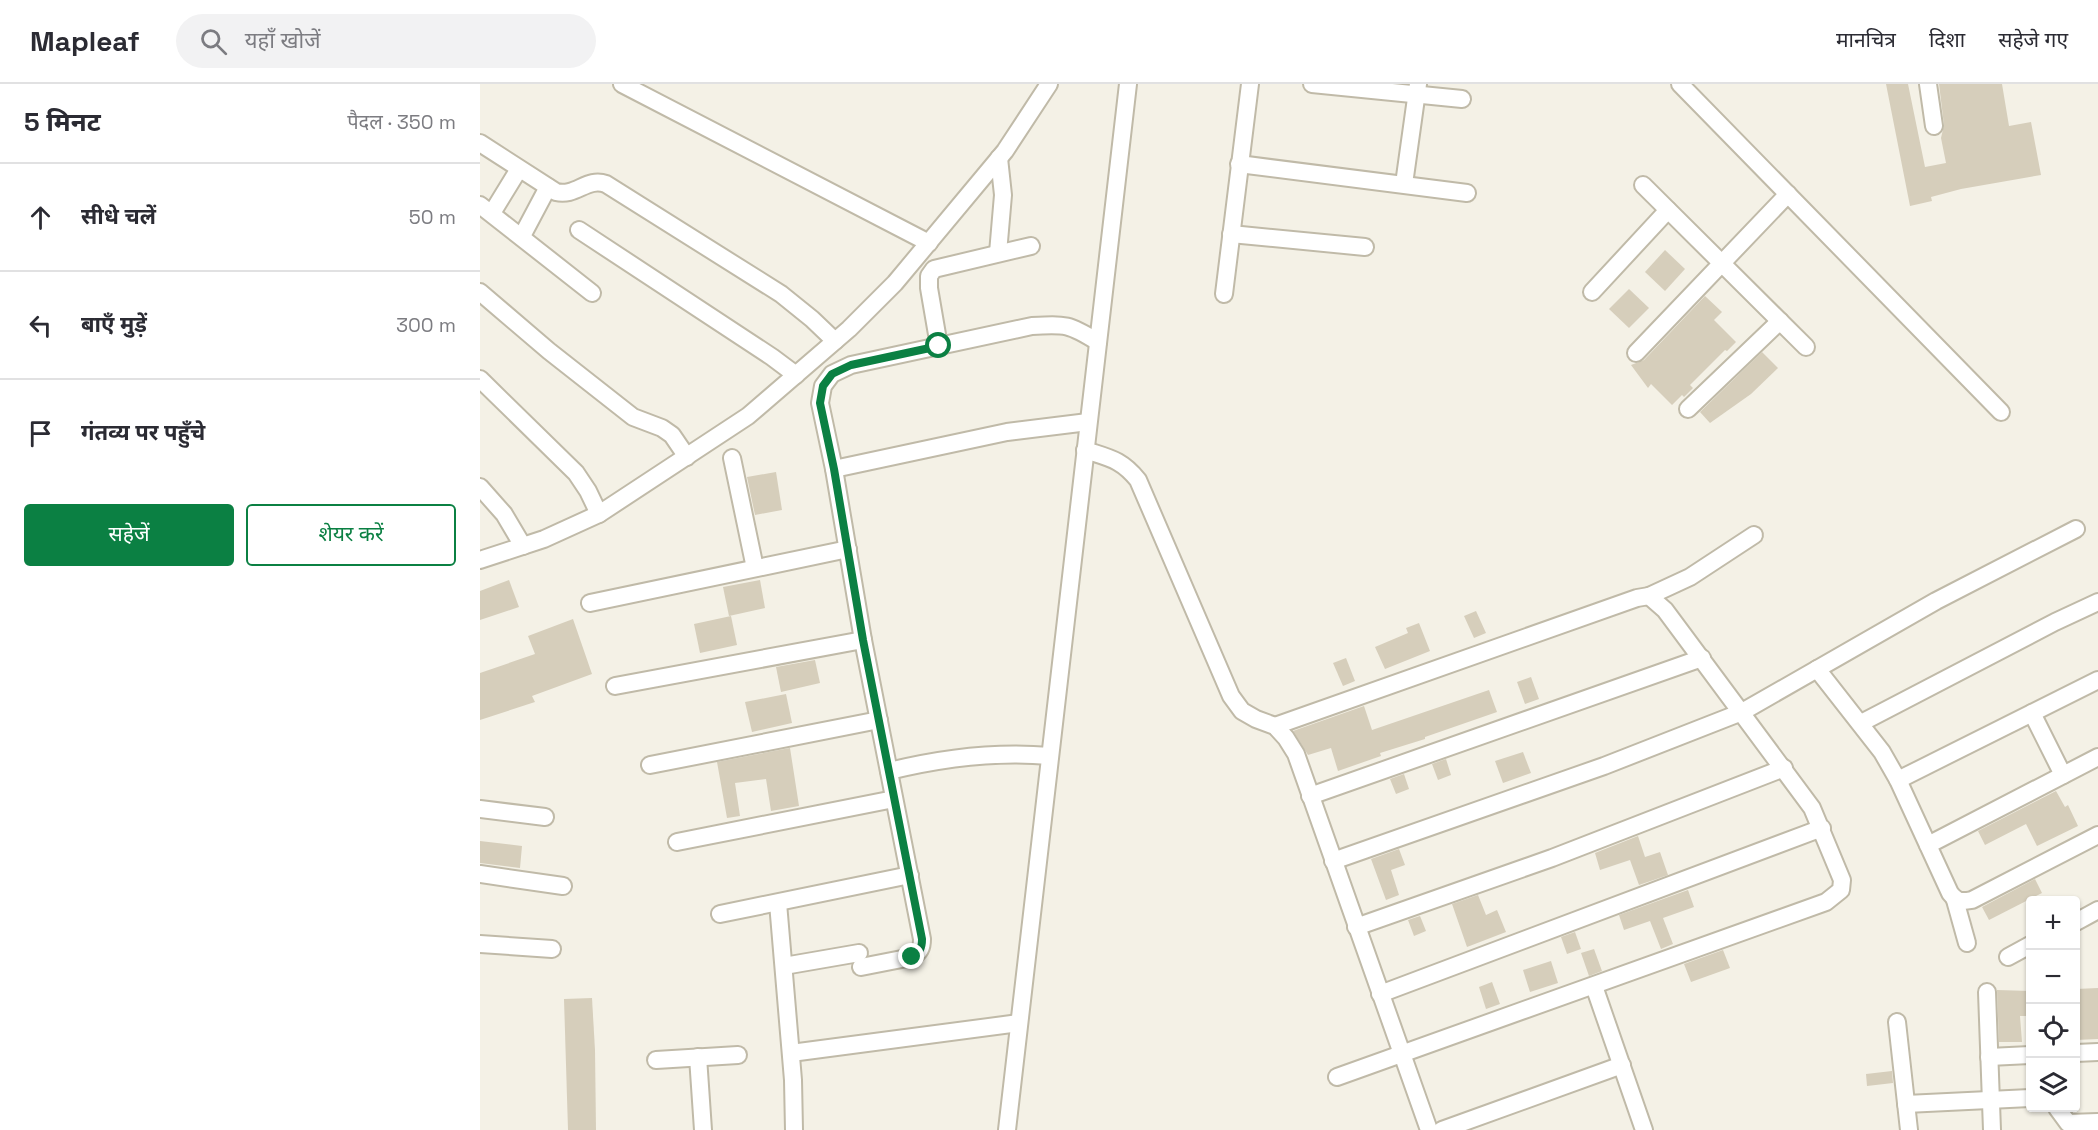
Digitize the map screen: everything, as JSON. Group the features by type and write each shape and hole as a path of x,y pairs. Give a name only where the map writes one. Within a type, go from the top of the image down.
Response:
{"street":[{"path":"622,84 929,243"},
{"path":"480,560 544,539 599,514 748,416 835,341 895,283 999,158 1049,84"},
{"path":"1007,1130 1003,1025 1050,756 1128,84"},
{"path":"1224,294 1250,84"},
{"path":"1312,84 1417,90 1462,99"},
{"path":"1928,84 1935,126"},
{"path":"1686,86 2001,412"},
{"path":"1404,184 1417,90"},
{"path":"480,143 548,188 561,193 568,193 592,182 606,184 781,294 835,341"},
{"path":"998,253 1003,195 999,158"},
{"path":"1239,164 1467,193"},
{"path":"519,169 486,209 592,293"},
{"path":"1643,185 1806,347"},
{"path":"522,236 548,188"},
{"path":"1635,353 1788,194"},
{"path":"1592,292 1668,210"},
{"path":"579,230 796,375"},
{"path":"1231,234 1365,248"},
{"path":"939,346 929,288 929,276 934,268 1031,246"},
{"path":"480,292 549,351 633,417 662,428 672,435 687,457"},
{"path":"1688,409 1780,321"},
{"path":"784,966 912,957 918,954 922,947 820,403 823,386 832,374 851,365 1032,326 1075,327 1098,342"},
{"path":"480,379 576,473 599,514"},
{"path":"834,469 1007,432 1088,422"},
{"path":"1085,450 1115,459 1128,467 1137,480 1231,696 1242,711 1275,726 1296,754 1429,1130"},
{"path":"732,458 755,568"},
{"path":"480,487 504,514 523,546"},
{"path":"1333,861 1605,766 1742,712 1936,601 2076,530"},
{"path":"1275,726 1626,602 1649,596 1690,577 1754,535"},
{"path":"590,603 848,549"},
{"path":"1337,1077 1826,902 1841,890 1842,880 1812,808 1702,658 1665,610 1649,596"},
{"path":"1861,723 2098,602"},
{"path":"615,686 863,640"},
{"path":"1310,796 1702,658"},
{"path":"1817,669 1861,723 1882,752 1898,780 1955,900 1967,943"},
{"path":"1898,780 2098,680"},
{"path":"2032,713 2063,775"},
{"path":"650,765 879,720"},
{"path":"889,771 936,760 1027,754 1050,756"},
{"path":"1928,845 2098,757"},
{"path":"1356,927 1552,858 1784,768"},
{"path":"677,842 894,800"},
{"path":"480,809 545,817"},
{"path":"1380,994 1822,828"},
{"path":"1955,900 1963,902 1972,900 2098,835"},
{"path":"480,874 563,886"},
{"path":"720,915 910,875"},
{"path":"778,903 791,1053 794,1130"},
{"path":"2080,920 2098,910"},
{"path":"480,944 552,949"},
{"path":"2008,957 2026,948"},
{"path":"1594,986 1644,1130"},
{"path":"1987,992 1992,1130"},
{"path":"1897,1022 1910,1130"},
{"path":"791,1053 1003,1025"},
{"path":"2080,1053 2098,1052"},
{"path":"656,1060 738,1055"},
{"path":"1989,1057 2026,1055"},
{"path":"698,1057 703,1130"},
{"path":"1442,1130 1622,1065"},
{"path":"1906,1104 2026,1098"},
{"path":"2060,1117 2068,1123 2098,1122"}],"building":[{"path":"1886,84 1908,84 1925,167 1946,163 1941,138 1944,125 1939,84 2002,84 2009,126 2031,122 2041,175 1961,189 1931,197 1932,201 1910,206"},
{"path":"1665,250 1685,269 1665,291 1645,272"},
{"path":"1629,289 1649,308 1629,328 1609,309"},
{"path":"1705,296 1722,312 1714,320 1736,342 1690,385 1693,388 1684,397 1682,395 1672,405 1651,384 1648,388 1631,365 1644,360"},
{"path":"1762,352 1778,368 1751,394 1710,423 1700,412"},
{"path":"776,472 782,510 755,515 747,477"},
{"path":"509,580 519,607 480,620 480,591"},
{"path":"760,580 765,608 729,616 723,587"},
{"path":"1476,611 1486,633 1474,638 1464,616"},
{"path":"731,616 737,645 700,653 694,624"},
{"path":"573,619 592,674 532,696 535,702 480,720 480,673 535,654 528,636"},
{"path":"1419,623 1430,651 1385,669 1375,647 1408,633 1406,628"},
{"path":"1346,658 1355,681 1343,686 1333,663"},
{"path":"815,660 820,683 781,692 776,667"},
{"path":"1531,677 1539,699 1525,704 1517,682"},
{"path":"1489,690 1497,712 1380,753 1381,756 1338,771 1331,748 1308,755 1293,731 1364,706 1372,730"},
{"path":"786,694 792,723 752,732 745,702"},
{"path":"790,748 799,806 771,811 766,779 735,783 740,816 727,818 717,762"},
{"path":"1523,752 1531,773 1503,783 1495,761"},
{"path":"1446,759 1451,775 1438,780 1432,764"},
{"path":"1404,774 1409,789 1396,794 1390,779"},
{"path":"2056,791 2065,807 2068,805 2078,826 2037,846 2026,824 1985,845 1978,831"},
{"path":"1638,836 1645,857 1660,852 1668,875 1639,885 1630,860 1600,870 1595,853"},
{"path":"480,841 522,846 520,868 480,863"},
{"path":"1399,849 1405,865 1391,870 1399,895 1386,900 1371,859"},
{"path":"2035,879 2042,893 2036,896 2026,896 2026,901 1989,920 1982,907"},
{"path":"1688,890 1694,907 1663,918 1673,944 1661,949 1650,921 1624,930 1619,915"},
{"path":"1478,895 1486,915 1497,910 1506,932 1467,947 1452,904"},
{"path":"1420,916 1426,931 1414,936 1408,920"},
{"path":"1575,932 1581,949 1567,954 1561,937"},
{"path":"1594,949 1602,971 1589,976 1581,953"},
{"path":"1723,950 1730,968 1691,982 1684,964"},
{"path":"1551,961 1558,983 1530,992 1523,970"},
{"path":"1492,982 1500,1004 1486,1009 1479,987"},
{"path":"2098,988 2098,1039 2080,1040 2080,989"},
{"path":"1997,990 2026,991 2026,1016 2020,1016 2022,1042 1999,1042"},
{"path":"592,998 596,1130 568,1130 564,999"},
{"path":"1892,1071 1893,1083 1867,1086 1866,1074"}],"route":[{"path":"912,957 918,954 922,947 922,939 863,640 834,469 820,403 823,386 832,374 851,365 939,346"}]}
